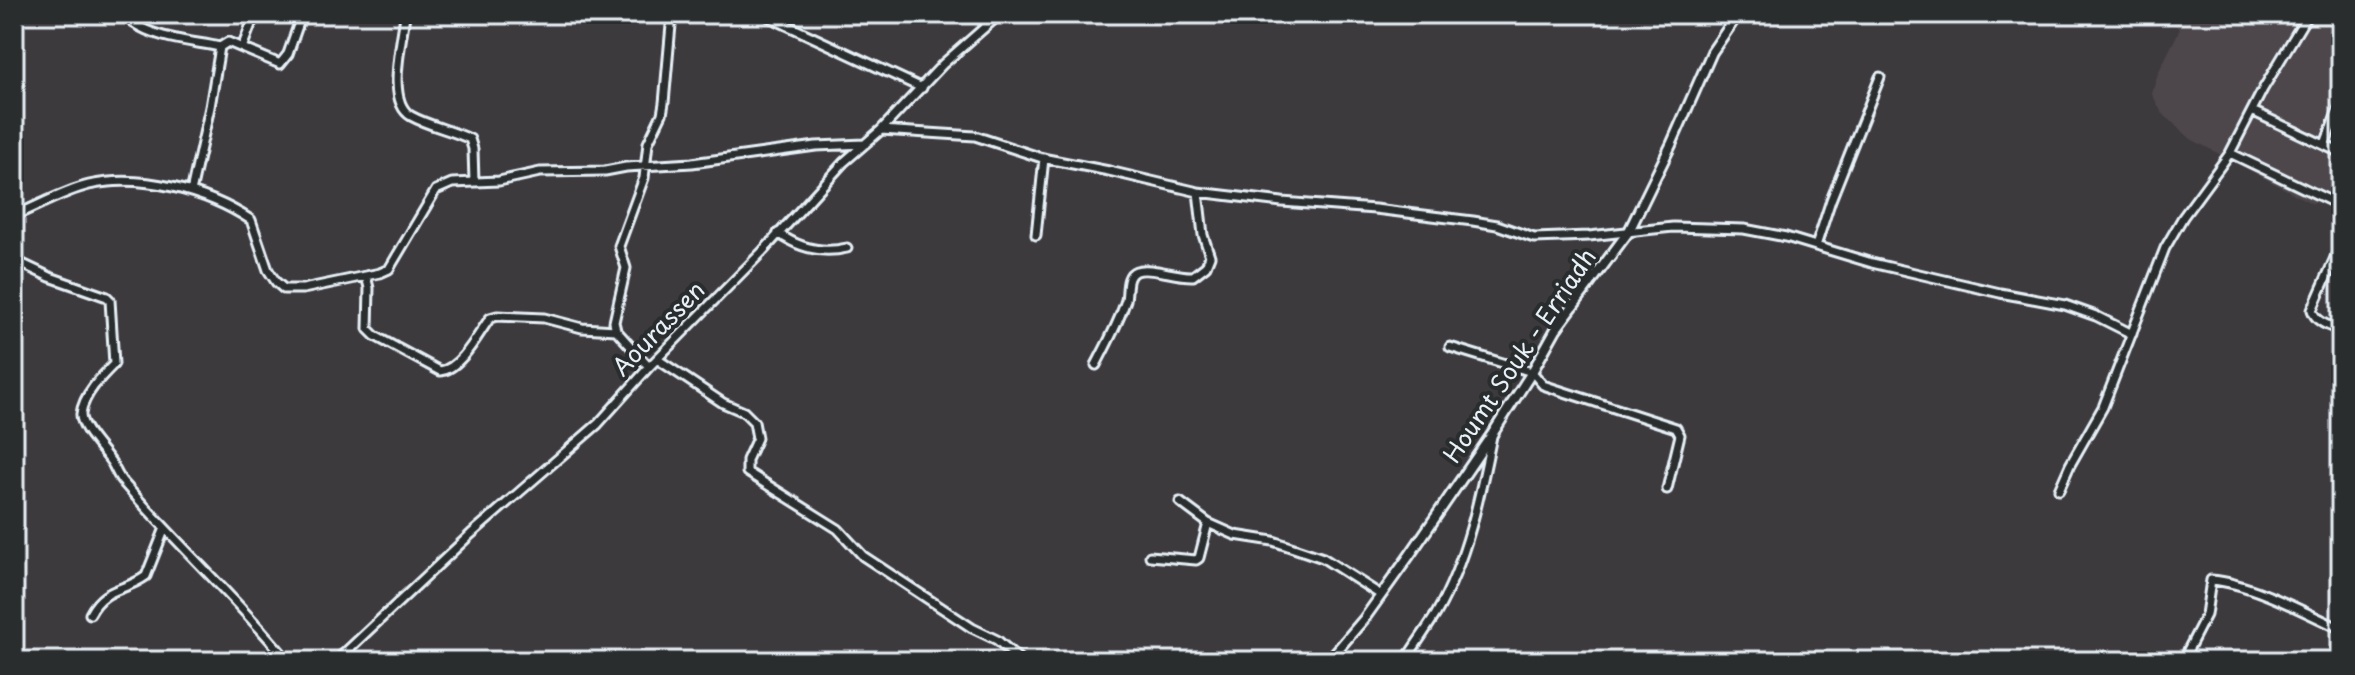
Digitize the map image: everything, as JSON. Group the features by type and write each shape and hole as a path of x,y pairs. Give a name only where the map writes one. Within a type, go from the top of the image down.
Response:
{"street":[{"path":"242,48 255,14"},
{"path":"132,22 151,32 220,47 228,42 280,64 288,54 302,14"},
{"path":"405,14 397,81 399,102 403,110 412,116 470,139 474,182"},
{"path":"649,367 616,330 614,314 626,268 619,246 644,178 648,143 662,114 672,14"},
{"path":"763,14 922,88"},
{"name":"Aourassen","path":"336,661 471,534 598,424 844,162 881,130 956,52 1000,14"},
{"name":"Houmt Souk - Erriadh","path":"1328,661 1381,595 1493,433 1556,329 1629,231 1712,52 1738,14"},
{"path":"2059,490 2096,421 2165,248 2183,217 2230,153 2263,89 2308,14"},
{"path":"191,192 220,47"},
{"path":"1816,246 1880,77"},
{"path":"2325,144 2341,102"},
{"path":"2252,111 2341,153"},
{"path":"881,130 975,136 1044,158 1198,192 1473,221 1497,225 1534,238 1673,227 1744,229 1786,237 1872,263 2065,305 2132,334"},
{"path":"14,216 86,186 108,182 151,183 191,192 225,205 251,220 268,270 276,282 284,289 303,289 389,269 436,190 452,183 499,181 556,170 645,168 786,149 865,144"},
{"path":"2230,153 2341,206"},
{"path":"1036,235 1044,158"},
{"path":"1096,365 1126,298 1130,275 1135,271 1148,270 1193,276 1209,262 1198,192"},
{"path":"778,233 792,243 812,249 828,252 847,248"},
{"path":"2341,245 2312,310 2321,322 2341,331"},
{"path":"14,260 110,300 114,364 89,395 81,418 83,425 113,464 119,479 226,590 288,661"},
{"path":"366,276 369,288 368,329 375,336 440,371 451,369 490,318 497,316 544,318 582,328 616,330"},
{"path":"1450,347 1532,372 1543,385 1679,430 1667,489"},
{"path":"657,359 723,403 744,412 754,422 757,438 747,460 747,472 838,529 863,556 972,628 997,640 1021,661"},
{"path":"1405,661 1436,614 1459,562 1474,515 1493,433"},
{"path":"1180,502 1208,523 1235,535 1273,541 1323,558 1381,595"},
{"path":"1150,556 1196,560 1208,523"},
{"path":"90,614 106,594 146,576 165,528"},
{"path":"2195,661 2188,655 2188,650 2206,615 2211,580 2261,594 2341,629"}],"shaded area":[{"path":"2159,14 2341,14 2341,188 2325,202 2311,203 2191,139 2162,113 2152,94 2158,73 2180,29"}]}
